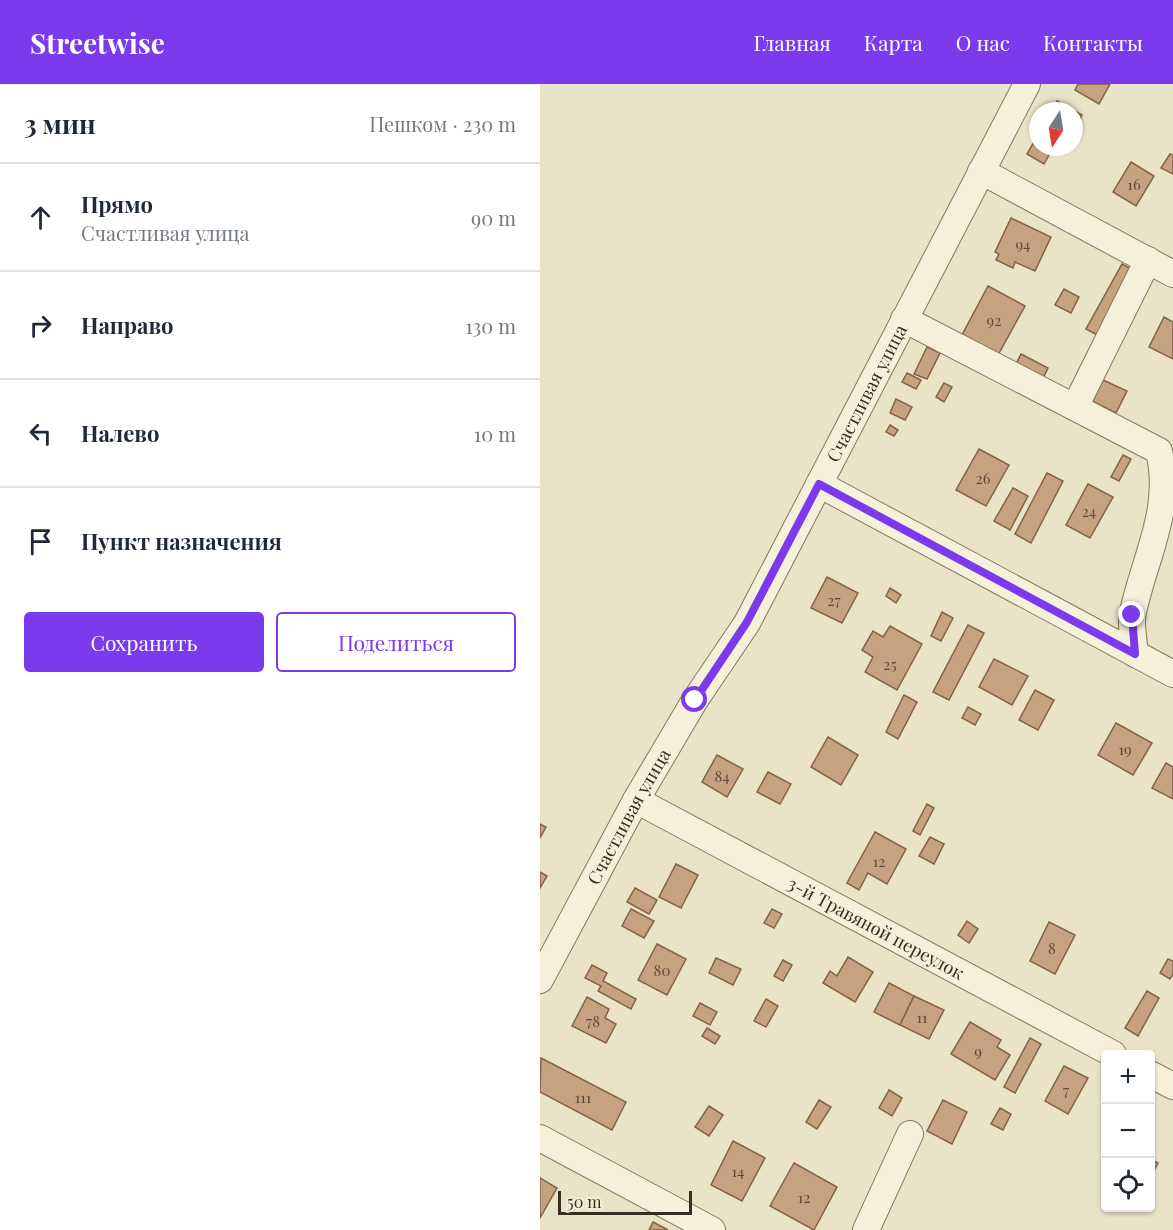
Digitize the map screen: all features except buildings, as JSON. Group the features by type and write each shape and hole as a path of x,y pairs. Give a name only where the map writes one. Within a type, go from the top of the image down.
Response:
{"street":[{"name":"Счастливая улица","path":"540,980 636,800 695,700 747,622 1027,84"},
{"path":"981,171 1173,274"},
{"path":"1075,406 1148,260"},
{"path":"904,319 1159,451 1169,468 1166,514 1132,615 1135,654"},
{"path":"819,484 1173,674"},
{"name":"3-й Травяной переулок","path":"636,800 1105,1050"},
{"path":"1155,1077 1173,1086"},
{"path":"866,1230 910,1134"},
{"path":"540,1138 712,1230"}],"route":[{"path":"695,700 747,622 819,484 1135,654 1132,615"}]}
